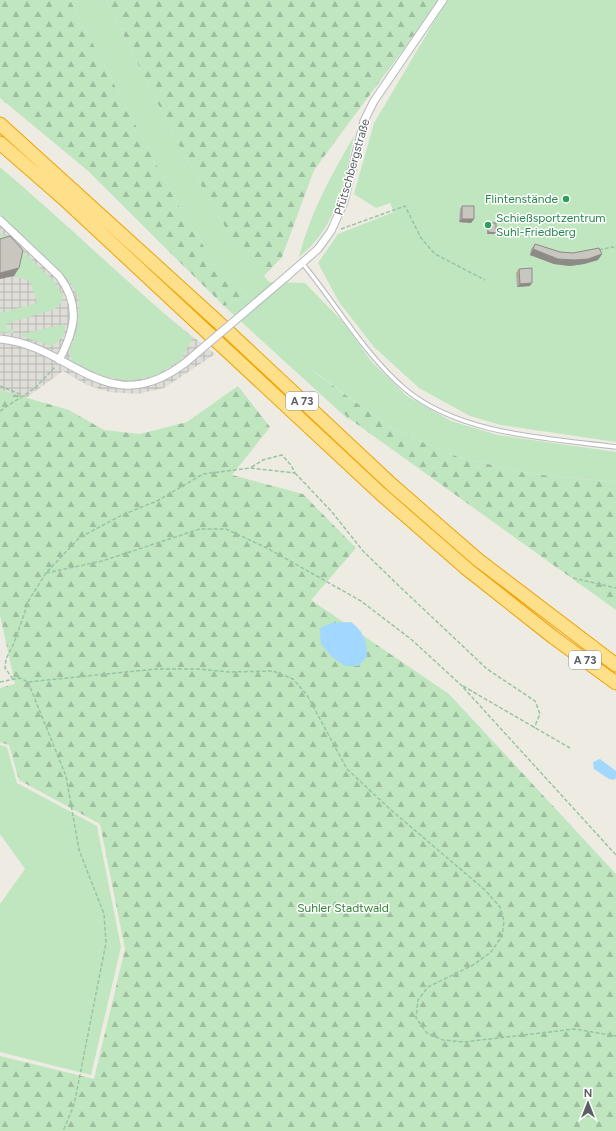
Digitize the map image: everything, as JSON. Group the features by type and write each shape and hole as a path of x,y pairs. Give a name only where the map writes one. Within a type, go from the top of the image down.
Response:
{"highway":[{"name":"A 73","path":"0,124 217,321 392,485 477,559 616,665"},
{"name":"A 73","path":"0,142 63,198 381,494 467,569 553,637 616,683"}],"street":[{"name":"Pfütschbergstraße","path":"0,339 20,342 95,378 124,385 151,383 164,377 185,363 303,264 327,239 344,202 364,121 374,101 443,0"},
{"path":"0,220 60,276 67,286 72,299 73,325 68,342 59,360"}],"lane":[{"path":"303,264 372,354 405,389 428,404 452,418 501,431 616,447"}],"path":[{"path":"331,231 350,226 405,206 421,238 435,254 485,280"},
{"path":"595,251 612,247 616,248"},
{"path":"0,411 45,380 53,371 59,360"},
{"path":"0,386 23,395"},
{"path":"250,468 264,460 282,455 291,465 295,473 332,512 364,550 465,650 492,672 535,701 540,714 534,728"},
{"path":"13,679 5,668 6,659 14,643 29,600 46,573 79,538 122,515 157,501 202,474 250,468 295,473"},
{"path":"46,573 102,561 200,529 226,529 311,571 361,601 412,640 461,685 616,855"},
{"path":"573,578 616,588"},
{"path":"0,682 20,678 28,682 156,669 199,668 229,672 273,671 293,679 307,695 347,769 391,810 485,890 500,907 504,921 502,936 491,952 473,965 428,987 418,1000 416,1018 427,1033 443,1040 464,1042 575,1029 616,1036"},
{"path":"28,682 66,776 79,850 104,914 106,943 74,1105 63,1131"},
{"path":"461,685 570,748"}],"shaded area":[{"path":"0,186 215,354 164,388 138,394 109,392 87,385 63,371 26,398 0,390"}],"green space":[{"path":"0,0 70,0 175,200 216,266 247,296 224,306 87,170 0,98"},
{"path":"70,0 106,0 172,132 216,213 249,264 269,282 305,283 343,322 372,362 407,396 451,421 498,435 616,452 616,482 531,474 458,457 394,430 312,370 350,421 224,306 247,296 216,266 175,200"},
{"path":"106,0 438,0 314,170 282,257 264,276 249,264 216,213 172,132"},
{"name":"Schießsportzentrum Suhl-Friedberg","path":"447,0 616,0 616,442 501,425 470,416 419,388 374,347 339,302 318,263 338,234 394,212 390,203 376,208 354,194 374,123"},
{"path":"354,136 343,186 331,218 312,245 299,257 315,209"},
{"path":"0,167 193,338 181,360 154,376 129,381 106,377 75,364 70,357 70,349 75,337 78,323 79,300 71,283 0,214"},
{"path":"0,233 8,237 53,280 63,295 61,303 55,309 6,324 7,330 13,329 13,333 0,332 0,313 37,303 30,281 14,276 19,257 0,245"},
{"path":"64,324 64,334 51,346 19,335"},
{"path":"310,369 394,430 458,457 531,474 616,482 616,610 347,417"},
{"name":"Suhler Stadtwald","path":"238,386 270,427 232,475 303,494 356,548 311,600 449,694 616,874 616,1131 0,1131 0,1056 94,1079 125,949 100,824 19,780 9,745 0,742 0,688 15,684 0,615 0,390 69,410 104,430 140,434 187,422"},
{"path":"0,745 7,747 17,783 97,826 121,947 91,1075 0,1052 0,904 25,869 0,834"}],"water":[{"path":"351,622 362,633 366,646 367,657 358,666 345,666 332,657 321,644 320,628 331,623"},
{"path":"600,759 616,771 616,778 614,780 609,779 594,769 593,762"}],"building":[{"path":"462,206 474,206 474,219 462,219"},
{"path":"488,223 496,223 496,233 488,232"},
{"path":"10,236 23,250 19,268 0,273 0,239"},
{"path":"535,244 560,252 573,253 599,248 602,254 588,259 558,259 533,249"},
{"path":"532,268 532,283 520,284 519,269"}],"place":[{"name":"Flintenstände","path":"566,199"},
{"name":"Schießsportzentrum Suhl-Friedberg","path":"488,225"}]}
